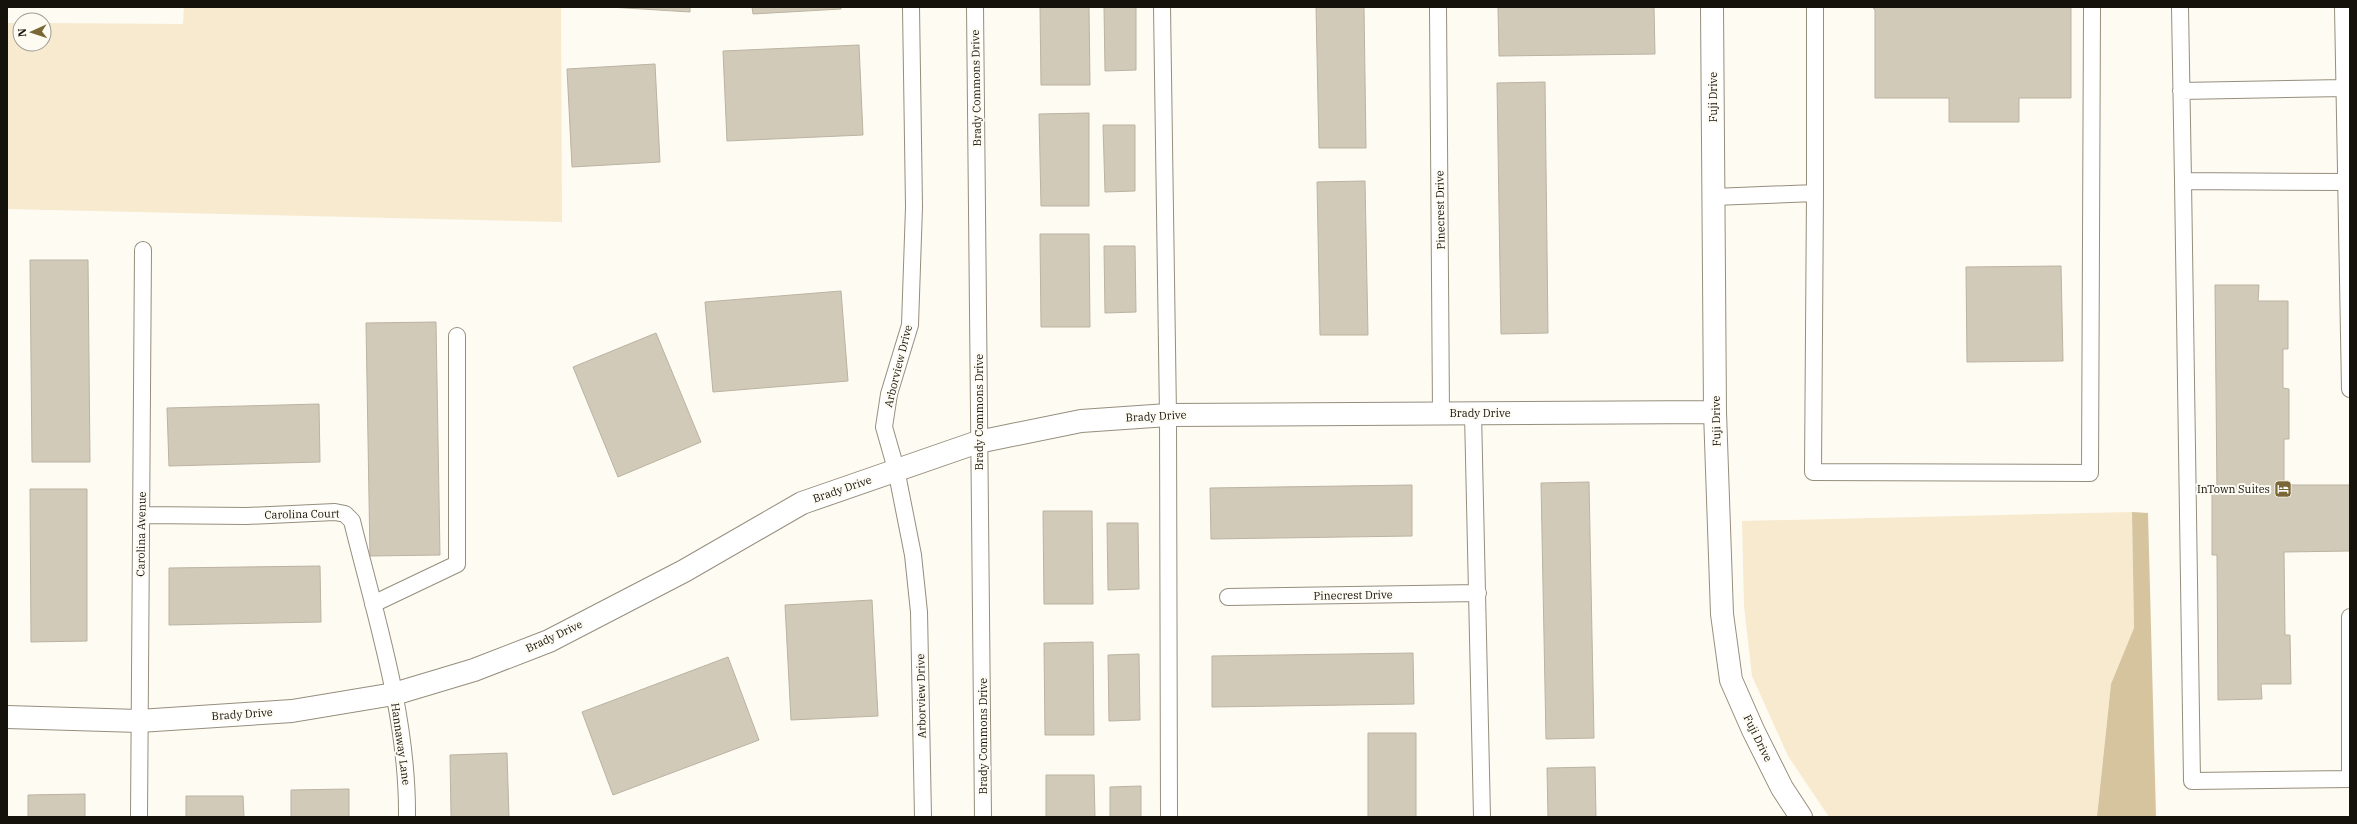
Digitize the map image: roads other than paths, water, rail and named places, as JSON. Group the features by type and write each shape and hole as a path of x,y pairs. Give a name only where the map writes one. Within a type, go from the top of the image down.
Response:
{"street":[{"name":"Fuji Drive","path":"1712,7 1715,412 1722,614 1731,680 1773,769 1801,817"},
{"name":"Brady Drive","path":"7,716 138,721 292,711 394,694 474,670 549,641 684,571 802,503 896,469 978,442 1082,421 1168,415 1715,412"}],"lane":[{"name":"Arborview Drive","path":"911,7 914,207 910,325 889,394 884,426 896,469 913,555 919,612 923,817"},
{"name":"Brady Commons Drive","path":"975,7 979,344 978,442 983,817"},
{"path":"1162,7 1168,415 1169,817"},
{"name":"Pinecrest Drive","path":"1438,7 1441,413"},
{"path":"1814,7 1815,193 1813,472 2090,472 2092,7"},
{"path":"2180,7 2192,781 2350,779 2350,617"},
{"path":"2343,7 2350,389"},
{"path":"2182,91 2344,88"},
{"path":"2183,181 2346,182"},
{"path":"1713,197 1815,193"},
{"name":"Carolina Avenue","path":"139,817 138,721 142,515 143,250"},
{"path":"373,604 457,564 457,336"},
{"path":"1473,413 1482,817"},
{"name":"Carolina Court","path":"142,515 247,516 335,512 345,514 352,521 394,694"},
{"name":"Pinecrest Drive","path":"1228,597 1478,593"},
{"name":"Hannaway Lane","path":"394,694 407,775 407,817"}],"place":[{"name":"InTown Suites","path":"2283,489"}]}
